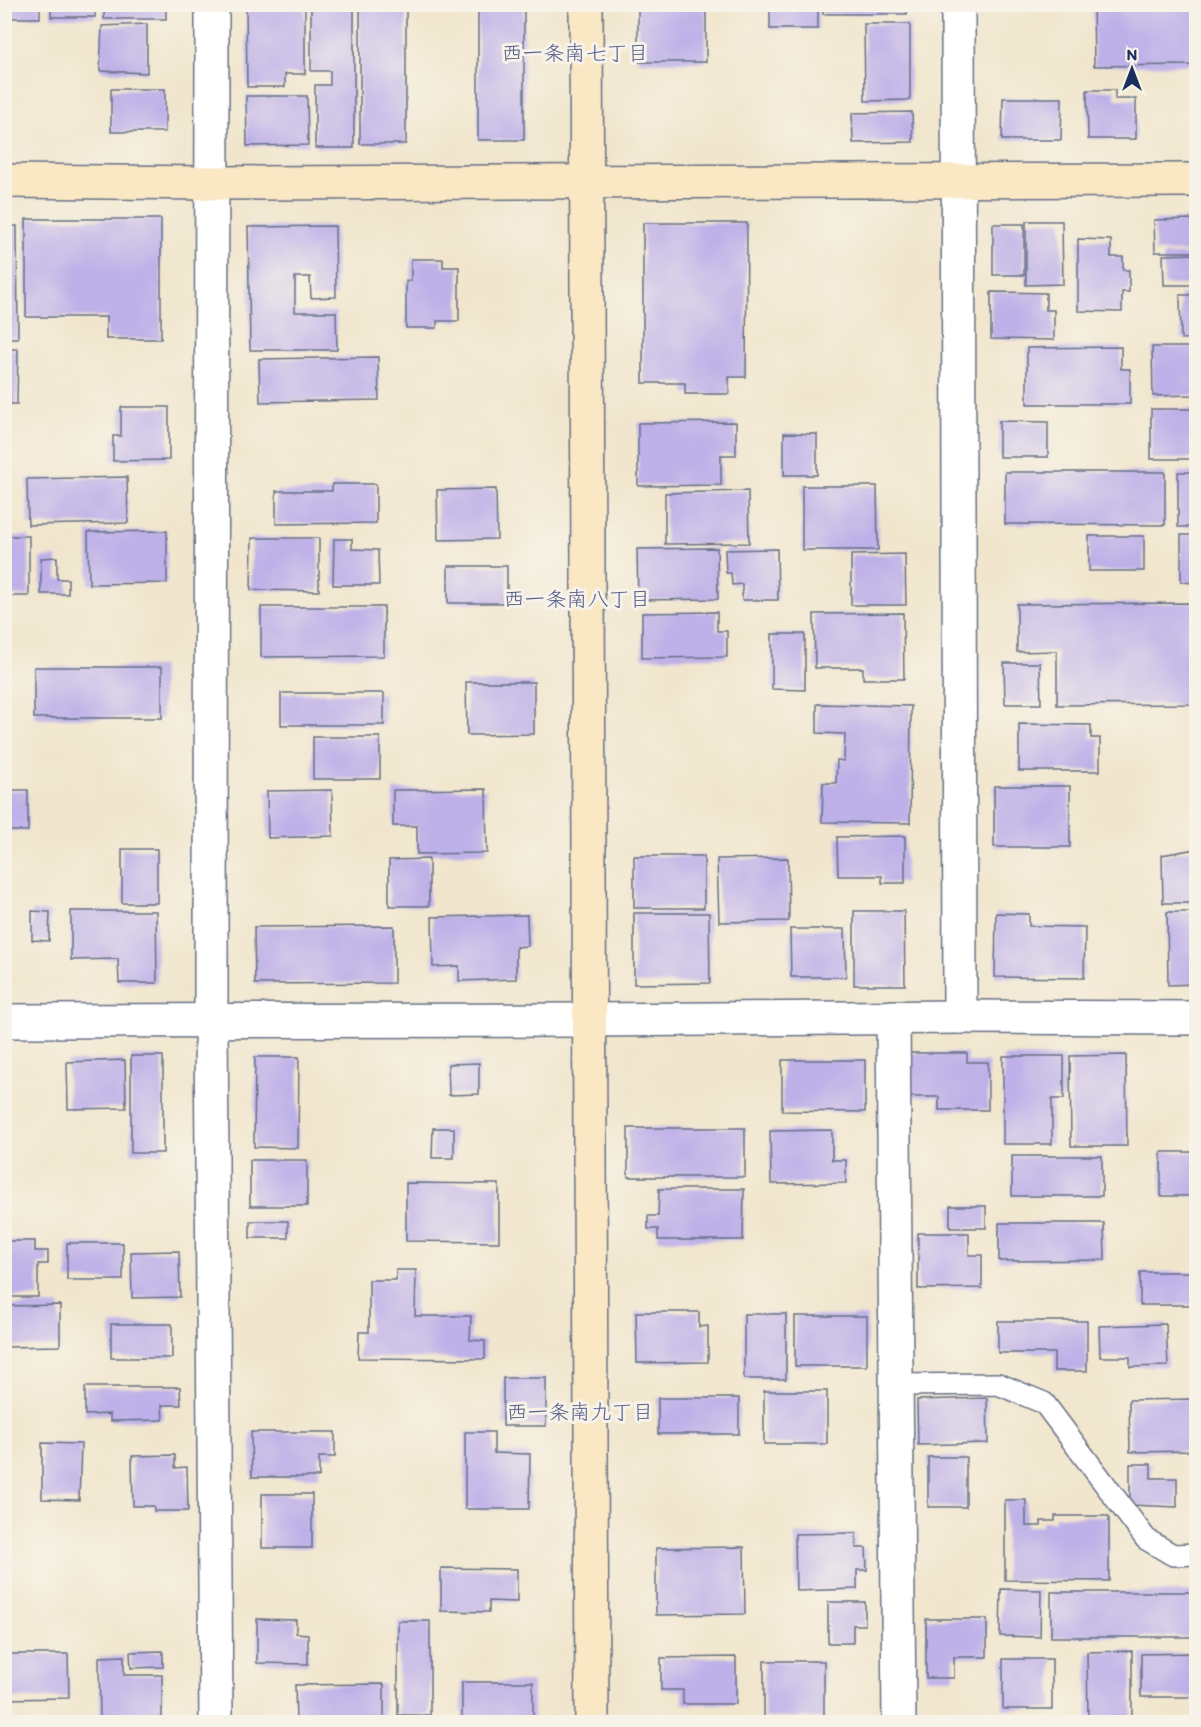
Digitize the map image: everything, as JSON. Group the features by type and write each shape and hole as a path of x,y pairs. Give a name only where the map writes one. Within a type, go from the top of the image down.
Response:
{"street":[{"path":"212,4 211,1020 216,1722"},
{"path":"586,4 592,1722"},
{"path":"958,4 960,1017"},
{"path":"4,181 212,183 1197,180"},
{"path":"893,1017 899,1722"},
{"path":"4,1021 1197,1018"}],"lane":[{"path":"897,1385 998,1384 1044,1403 1146,1539 1173,1555 1197,1554"}],"building":[{"path":"4,4 40,4 40,18 4,18"},
{"path":"51,4 95,4 95,17 51,17"},
{"path":"104,4 166,4 166,19 104,19"},
{"path":"246,4 305,4 305,74 285,74 285,87 247,87"},
{"path":"311,4 354,4 354,148 315,148 315,85 330,85 330,71 311,71"},
{"path":"360,4 406,4 406,144 360,144"},
{"path":"478,4 524,4 524,140 478,140"},
{"path":"638,4 706,4 706,62 638,62"},
{"path":"770,4 818,4 818,29 770,29"},
{"path":"1093,4 1196,4 1196,65 1094,66"},
{"path":"823,5 907,5 907,14 823,14"},
{"path":"147,24 147,73 100,71 102,26"},
{"path":"864,24 910,24 910,100 865,101"},
{"path":"111,89 165,89 165,132 111,132"},
{"path":"1087,90 1115,90 1115,99 1136,99 1136,139 1088,139"},
{"path":"246,96 307,96 308,145 247,146"},
{"path":"1003,98 1062,98 1061,140 1002,140"},
{"path":"912,112 913,142 853,143 852,113"},
{"path":"26,219 161,219 161,339 106,339 106,317 26,317"},
{"path":"1196,219 1196,252 1155,252 1154,220"},
{"path":"1026,221 1062,221 1063,284 1026,285"},
{"path":"643,223 747,223 746,377 729,377 729,394 685,394 685,383 643,383"},
{"path":"993,224 1024,224 1024,275 993,275"},
{"path":"4,226 17,226 18,338 4,338"},
{"path":"335,226 336,297 311,298 310,277 295,277 295,312 336,312 337,350 250,350 248,227"},
{"path":"1078,239 1111,240 1111,257 1123,257 1123,270 1129,270 1129,292 1122,292 1122,312 1078,311"},
{"path":"1196,254 1196,285 1164,285 1163,255"},
{"path":"411,259 443,259 443,267 459,267 459,321 437,321 437,328 406,328 406,281 411,281"},
{"path":"991,292 1046,293 1046,310 1054,310 1054,340 991,339"},
{"path":"1180,295 1196,295 1196,338 1181,339"},
{"path":"1121,347 1121,369 1130,369 1130,404 1027,404 1027,348"},
{"path":"1152,347 1196,347 1196,395 1153,396"},
{"path":"4,349 18,349 17,404 4,404"},
{"path":"378,357 379,400 260,402 259,359"},
{"path":"121,407 169,407 169,460 113,461 113,436 121,436"},
{"path":"1151,409 1196,409 1196,459 1151,459"},
{"path":"999,421 1048,422 1048,457 999,457"},
{"path":"736,422 736,455 721,455 721,485 638,486 638,423"},
{"path":"784,433 817,434 817,475 784,475"},
{"path":"1005,472 1165,472 1165,525 1005,524"},
{"path":"1178,472 1196,472 1196,527 1178,527"},
{"path":"127,477 128,523 28,525 27,479"},
{"path":"332,484 376,484 376,523 276,524 276,491 332,491"},
{"path":"802,486 877,486 878,550 802,550"},
{"path":"496,489 497,539 438,540 437,490"},
{"path":"748,491 749,543 665,544 665,493"},
{"path":"167,531 167,583 89,584 88,532"},
{"path":"1181,535 1196,535 1196,583 1181,582"},
{"path":"4,536 29,536 29,596 4,596"},
{"path":"1089,536 1144,536 1144,571 1089,571"},
{"path":"252,538 319,538 319,591 251,590"},
{"path":"334,539 352,539 352,549 378,550 379,585 333,585"},
{"path":"717,548 718,599 638,600 637,549"},
{"path":"777,549 778,600 742,600 742,584 732,585 731,573 726,573 725,550"},
{"path":"905,554 906,605 851,605 851,555"},
{"path":"57,557 57,579 68,579 68,594 41,594 41,558"},
{"path":"448,566 507,566 507,592 521,592 521,603 448,603"},
{"path":"1196,603 1196,704 1057,705 1057,651 1017,652 1017,604"},
{"path":"261,607 384,607 384,656 261,657"},
{"path":"717,612 717,631 727,631 727,657 642,658 642,613"},
{"path":"903,613 904,679 863,679 863,668 815,668 814,614"},
{"path":"772,634 805,634 805,690 772,689"},
{"path":"1004,663 1040,663 1041,704 1005,704"},
{"path":"34,667 162,667 162,718 34,718"},
{"path":"466,682 534,682 534,734 467,735"},
{"path":"281,693 384,693 384,725 281,725"},
{"path":"817,704 911,706 910,823 822,822 823,783 836,783 837,760 844,761 845,734 817,733"},
{"path":"1019,724 1091,725 1091,738 1100,738 1100,771 1019,771"},
{"path":"313,737 380,737 380,779 313,779"},
{"path":"994,786 1070,786 1070,847 994,847"},
{"path":"486,789 487,853 417,854 417,826 393,826 393,790"},
{"path":"4,790 28,790 28,831 4,831"},
{"path":"332,790 333,836 268,838 267,791"},
{"path":"905,836 905,883 882,883 882,876 838,876 837,837"},
{"path":"122,849 157,849 157,903 122,903"},
{"path":"1196,849 1196,903 1163,903 1162,855"},
{"path":"634,856 704,856 704,908 634,908"},
{"path":"788,858 789,921 719,922 717,859"},
{"path":"429,859 429,906 389,906 389,860"},
{"path":"32,911 50,912 49,941 32,940"},
{"path":"71,911 156,911 157,983 119,983 118,959 71,960"},
{"path":"854,911 904,911 905,985 854,985"},
{"path":"1167,912 1196,912 1196,984 1168,985"},
{"path":"634,913 709,913 710,983 634,984"},
{"path":"996,913 1029,914 1029,926 1085,927 1084,978 995,977"},
{"path":"527,915 528,946 516,947 516,979 459,981 459,966 433,967 432,917"},
{"path":"394,926 394,983 255,984 254,927"},
{"path":"790,929 845,929 846,977 791,977"},
{"path":"910,1053 967,1053 967,1062 988,1062 988,1110 939,1110 939,1097 910,1097"},
{"path":"1126,1055 1127,1146 1071,1146 1070,1056"},
{"path":"131,1056 163,1056 163,1153 131,1153"},
{"path":"1003,1056 1064,1056 1064,1099 1052,1099 1052,1144 1003,1144"},
{"path":"255,1057 299,1057 298,1148 254,1147"},
{"path":"125,1060 126,1108 68,1109 67,1062"},
{"path":"782,1060 865,1060 865,1112 782,1111"},
{"path":"479,1063 479,1094 449,1095 448,1064"},
{"path":"433,1128 454,1128 454,1158 432,1158"},
{"path":"628,1128 745,1128 745,1177 628,1177"},
{"path":"832,1130 832,1160 846,1160 846,1183 771,1184 770,1131"},
{"path":"1161,1152 1196,1152 1196,1196 1161,1196"},
{"path":"1012,1156 1102,1156 1102,1196 1012,1196"},
{"path":"250,1160 307,1160 307,1206 250,1206"},
{"path":"406,1183 499,1184 499,1242 406,1241"},
{"path":"659,1189 744,1189 743,1240 658,1240 658,1229 648,1229 648,1216 658,1216"},
{"path":"950,1206 986,1206 986,1228 950,1228"},
{"path":"250,1221 288,1221 288,1238 250,1238"},
{"path":"999,1223 1104,1223 1105,1260 999,1261"},
{"path":"918,1233 969,1233 969,1255 982,1255 982,1288 918,1289"},
{"path":"4,1241 35,1241 35,1251 48,1251 48,1264 38,1264 38,1297 4,1297"},
{"path":"67,1243 123,1243 123,1280 67,1280"},
{"path":"179,1251 180,1297 132,1298 131,1252"},
{"path":"396,1270 416,1270 415,1316 471,1316 470,1340 485,1341 485,1359 358,1358 359,1332 369,1332 369,1280 396,1280"},
{"path":"1140,1272 1196,1272 1196,1305 1140,1305"},
{"path":"60,1305 60,1346 4,1347 4,1306"},
{"path":"636,1312 699,1312 699,1327 708,1326 708,1362 637,1363"},
{"path":"744,1314 786,1314 786,1379 744,1379"},
{"path":"795,1316 867,1316 867,1366 795,1366"},
{"path":"998,1321 1087,1321 1087,1371 1054,1371 1054,1353 998,1353"},
{"path":"111,1324 172,1324 172,1358 111,1358"},
{"path":"1166,1324 1168,1366 1130,1367 1130,1357 1100,1357 1099,1326"},
{"path":"503,1378 546,1378 546,1426 503,1426"},
{"path":"85,1387 180,1387 181,1405 162,1405 163,1420 110,1421 110,1414 85,1415"},
{"path":"764,1391 827,1391 827,1444 764,1444"},
{"path":"658,1398 739,1398 739,1434 658,1434"},
{"path":"987,1398 988,1443 918,1445 917,1400"},
{"path":"1196,1399 1196,1451 1130,1452 1129,1400"},
{"path":"251,1432 335,1432 335,1457 319,1457 319,1477 252,1477"},
{"path":"465,1432 494,1432 494,1453 530,1454 529,1509 465,1509"},
{"path":"42,1443 81,1444 79,1500 42,1499"},
{"path":"175,1455 175,1468 187,1467 188,1511 154,1511 154,1506 133,1506 132,1456"},
{"path":"928,1457 966,1457 966,1507 928,1507"},
{"path":"1130,1464 1151,1464 1151,1478 1177,1478 1177,1507 1130,1505"},
{"path":"262,1494 312,1494 312,1548 262,1548"},
{"path":"1005,1500 1026,1500 1026,1526 1041,1526 1041,1521 1055,1521 1055,1516 1109,1516 1109,1581 1005,1580"},
{"path":"856,1533 856,1548 866,1548 867,1570 857,1570 857,1589 796,1591 795,1534"},
{"path":"744,1547 745,1614 656,1615 656,1548"},
{"path":"441,1568 517,1569 517,1602 489,1601 489,1612 441,1611"},
{"path":"1001,1589 1041,1590 1040,1637 1000,1636"},
{"path":"1051,1592 1196,1592 1196,1637 1051,1637"},
{"path":"828,1602 865,1602 865,1625 853,1625 853,1643 828,1643"},
{"path":"257,1619 296,1620 296,1633 308,1634 308,1664 257,1663"},
{"path":"926,1619 987,1619 987,1657 954,1657 954,1678 926,1678"},
{"path":"398,1621 430,1621 430,1715 398,1715"},
{"path":"163,1651 163,1667 131,1668 130,1652"},
{"path":"1132,1651 1132,1717 1088,1718 1087,1652"},
{"path":"1196,1653 1196,1697 1141,1697 1141,1654"},
{"path":"4,1654 68,1654 69,1698 4,1699"},
{"path":"124,1656 124,1675 162,1675 162,1718 100,1718 99,1657"},
{"path":"736,1657 736,1704 683,1704 683,1690 661,1690 661,1658"},
{"path":"1003,1659 1052,1659 1052,1709 1003,1709"},
{"path":"764,1661 824,1661 824,1718 764,1718"},
{"path":"462,1682 533,1682 533,1722 462,1722"},
{"path":"384,1684 384,1722 296,1722 295,1685"}],"district":[{"name":"西一条南七丁目","path":"575,52"},
{"name":"西一条南八丁目","path":"577,598"},
{"name":"西一条南九丁目","path":"580,1411"}]}
